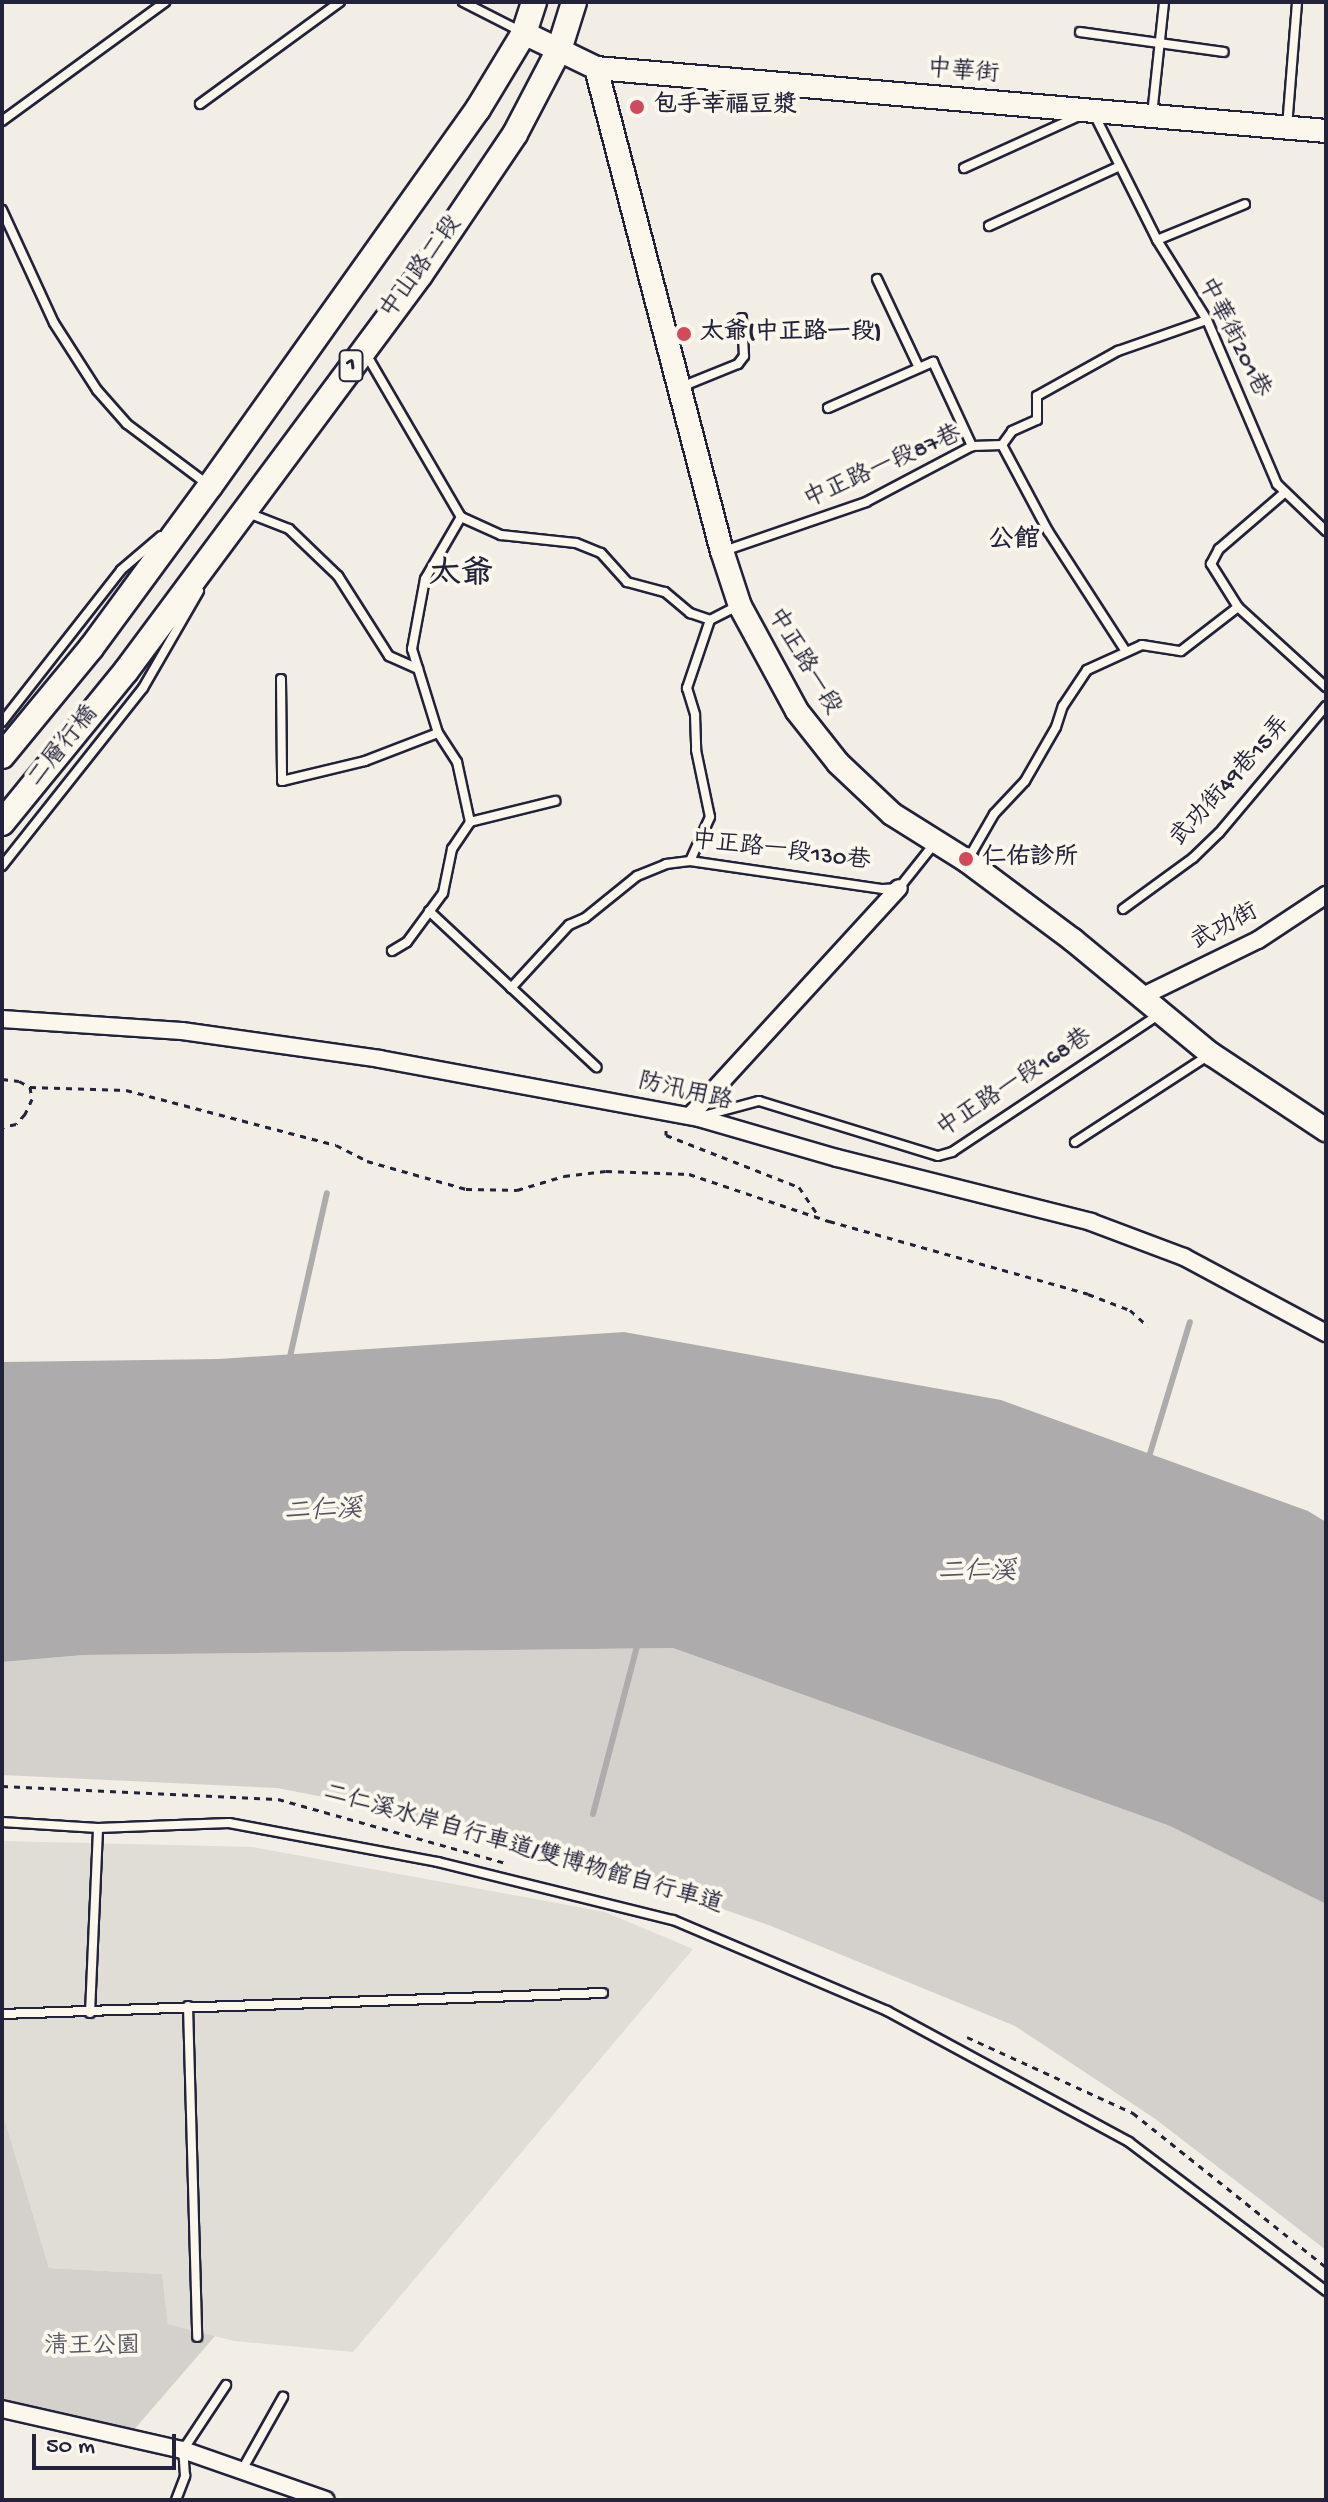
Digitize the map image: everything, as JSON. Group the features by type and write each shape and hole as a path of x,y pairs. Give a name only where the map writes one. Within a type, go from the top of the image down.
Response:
{"main road":[{"name":"中山路二段","path":"91,648 478,109 524,33 534,2"},
{"name":"中山路二段","path":"126,671 239,523 363,348 420,275 515,134 559,50 574,2"},
{"name":"二層行橋","path":"2,756 91,648"},
{"name":"二層行橋","path":"2,823 126,671"}],"street":[{"path":"524,33 596,68"},
{"name":"中華街","path":"596,68 1326,131"},
{"name":"中正路一段","path":"596,68 677,389 722,551 740,606 797,711 838,763 892,814 934,844 967,861 1143,996 1211,1054 1326,1130"},
{"name":"中正路一段130巷","path":"694,1117 899,888"},
{"name":"武功街","path":"1143,996 1258,940 1326,895"},
{"name":"防汛用路","path":"2,1019 197,1033 380,1059 694,1117 837,1158 1091,1222 1184,1257 1326,1333"},
{"path":"2,2409 183,2450 326,2500"}],"lane":[{"path":"2,121 165,2"},
{"path":"200,104 340,2"},
{"path":"463,2 524,33"},
{"path":"1151,116 1164,2"},
{"path":"1287,128 1297,2"},
{"path":"1080,32 1224,52"},
{"path":"964,168 1092,110"},
{"name":"中華街201巷","path":"1092,110 1157,240 1207,320 1283,494 1326,531"},
{"path":"989,226 1118,167"},
{"path":"1157,240 1245,204"},
{"path":"2,210 54,323 97,390 127,424 210,486"},
{"path":"877,279 919,368"},
{"path":"677,389 738,364 744,356 742,318"},
{"name":"中正路一段87巷","path":"722,551 866,502 972,446 1002,445 1012,431 1037,420 1037,396 1118,351 1207,320"},
{"path":"363,348 461,517 501,535 576,543 601,553 627,582 665,592 690,613 710,620 740,606"},
{"path":"828,408 933,362 972,446"},
{"path":"1002,445 1055,544 1125,650"},
{"path":"1283,494 1219,549 1211,564 1238,607 1326,687"},
{"path":"2,722 121,570 195,506"},
{"path":"461,517 425,579 412,649 438,733 457,762 470,822"},
{"path":"2,866 143,688 239,523 289,529 338,576 389,656 418,669"},
{"path":"967,861 994,814 1031,771 1056,727 1063,706 1087,670 1125,650 1142,645 1181,651 1238,607"},
{"path":"690,861 710,817 696,750 695,715 687,688 710,620"},
{"path":"281,679 282,781 365,761 438,733"},
{"name":"武功街49巷15弄","path":"1123,909 1193,858 1219,833 1326,706"},
{"path":"392,951 407,942 443,893 452,849 470,822 555,801"},
{"name":"中正路一段130巷","path":"511,988 569,925 585,918 625,884 666,864 690,861 883,889 899,888 934,844"},
{"path":"429,911 596,1067"},
{"name":"中正路一段168巷","path":"694,1117 759,1101 938,1156 952,1152 1161,1013"},
{"path":"1075,1142 1211,1054"},
{"path":"2,1822 98,1828 229,1823 438,1862 673,1920 887,2011 1129,2142 1326,2291"},
{"path":"90,2013 98,1828"},
{"path":"2,2014 603,1993"},
{"path":"188,2006 197,2337"},
{"path":"176,2500 185,2476 183,2450 226,2385"},
{"path":"242,2471 283,2397"}],"path":[{"path":"2,1079 19,1081 30,1087 126,1090 336,1145 367,1161 466,1189 517,1190 564,1176 606,1171 689,1174 819,1217 1088,1294 1130,1310 1148,1326"},
{"path":"2,1127 16,1124 25,1114 32,1099 30,1087"},
{"path":"666,1111 666,1135 799,1187 819,1217"},
{"name":"二仁溪水岸自行車道/雙博物館自行車道","path":"2,1786 278,1799 519,1866"},
{"path":"960,2033 1133,2113 1326,2267"}],"shaded area":[{"path":"2,1841 253,1847 605,1912 693,1949 353,2352 234,2341 168,2324 162,2274 49,2268 2,2111"}],"green space":[{"path":"673,1648 1170,1826 1326,1904 1326,2250 1154,2118 1015,2026 771,1926 548,1848 375,1807 277,1788 2,1775 2,1662 84,1655"},
{"name":"清王公園","path":"2,2111 49,2268 162,2274 168,2324 215,2336 126,2439 2,2409"}],"water":[{"name":"二仁溪","path":"624,1332 1001,1400 1308,1511 1326,1522 1326,1904 1170,1826 673,1648 84,1655 2,1662 2,1362 219,1359"}],"waterway":[{"path":"289,1361 327,1193"},
{"path":"1148,1460 1190,1322"},
{"path":"593,1814 638,1643"}],"place":[{"name":"包手幸福豆漿","path":"637,107"},
{"name":"太爺(中正路一段)","path":"684,334"},
{"name":"仁佑診所","path":"966,859"}],"district":[{"name":"公館","path":"1014,542"},
{"name":"太爺","path":"461,576"}]}
